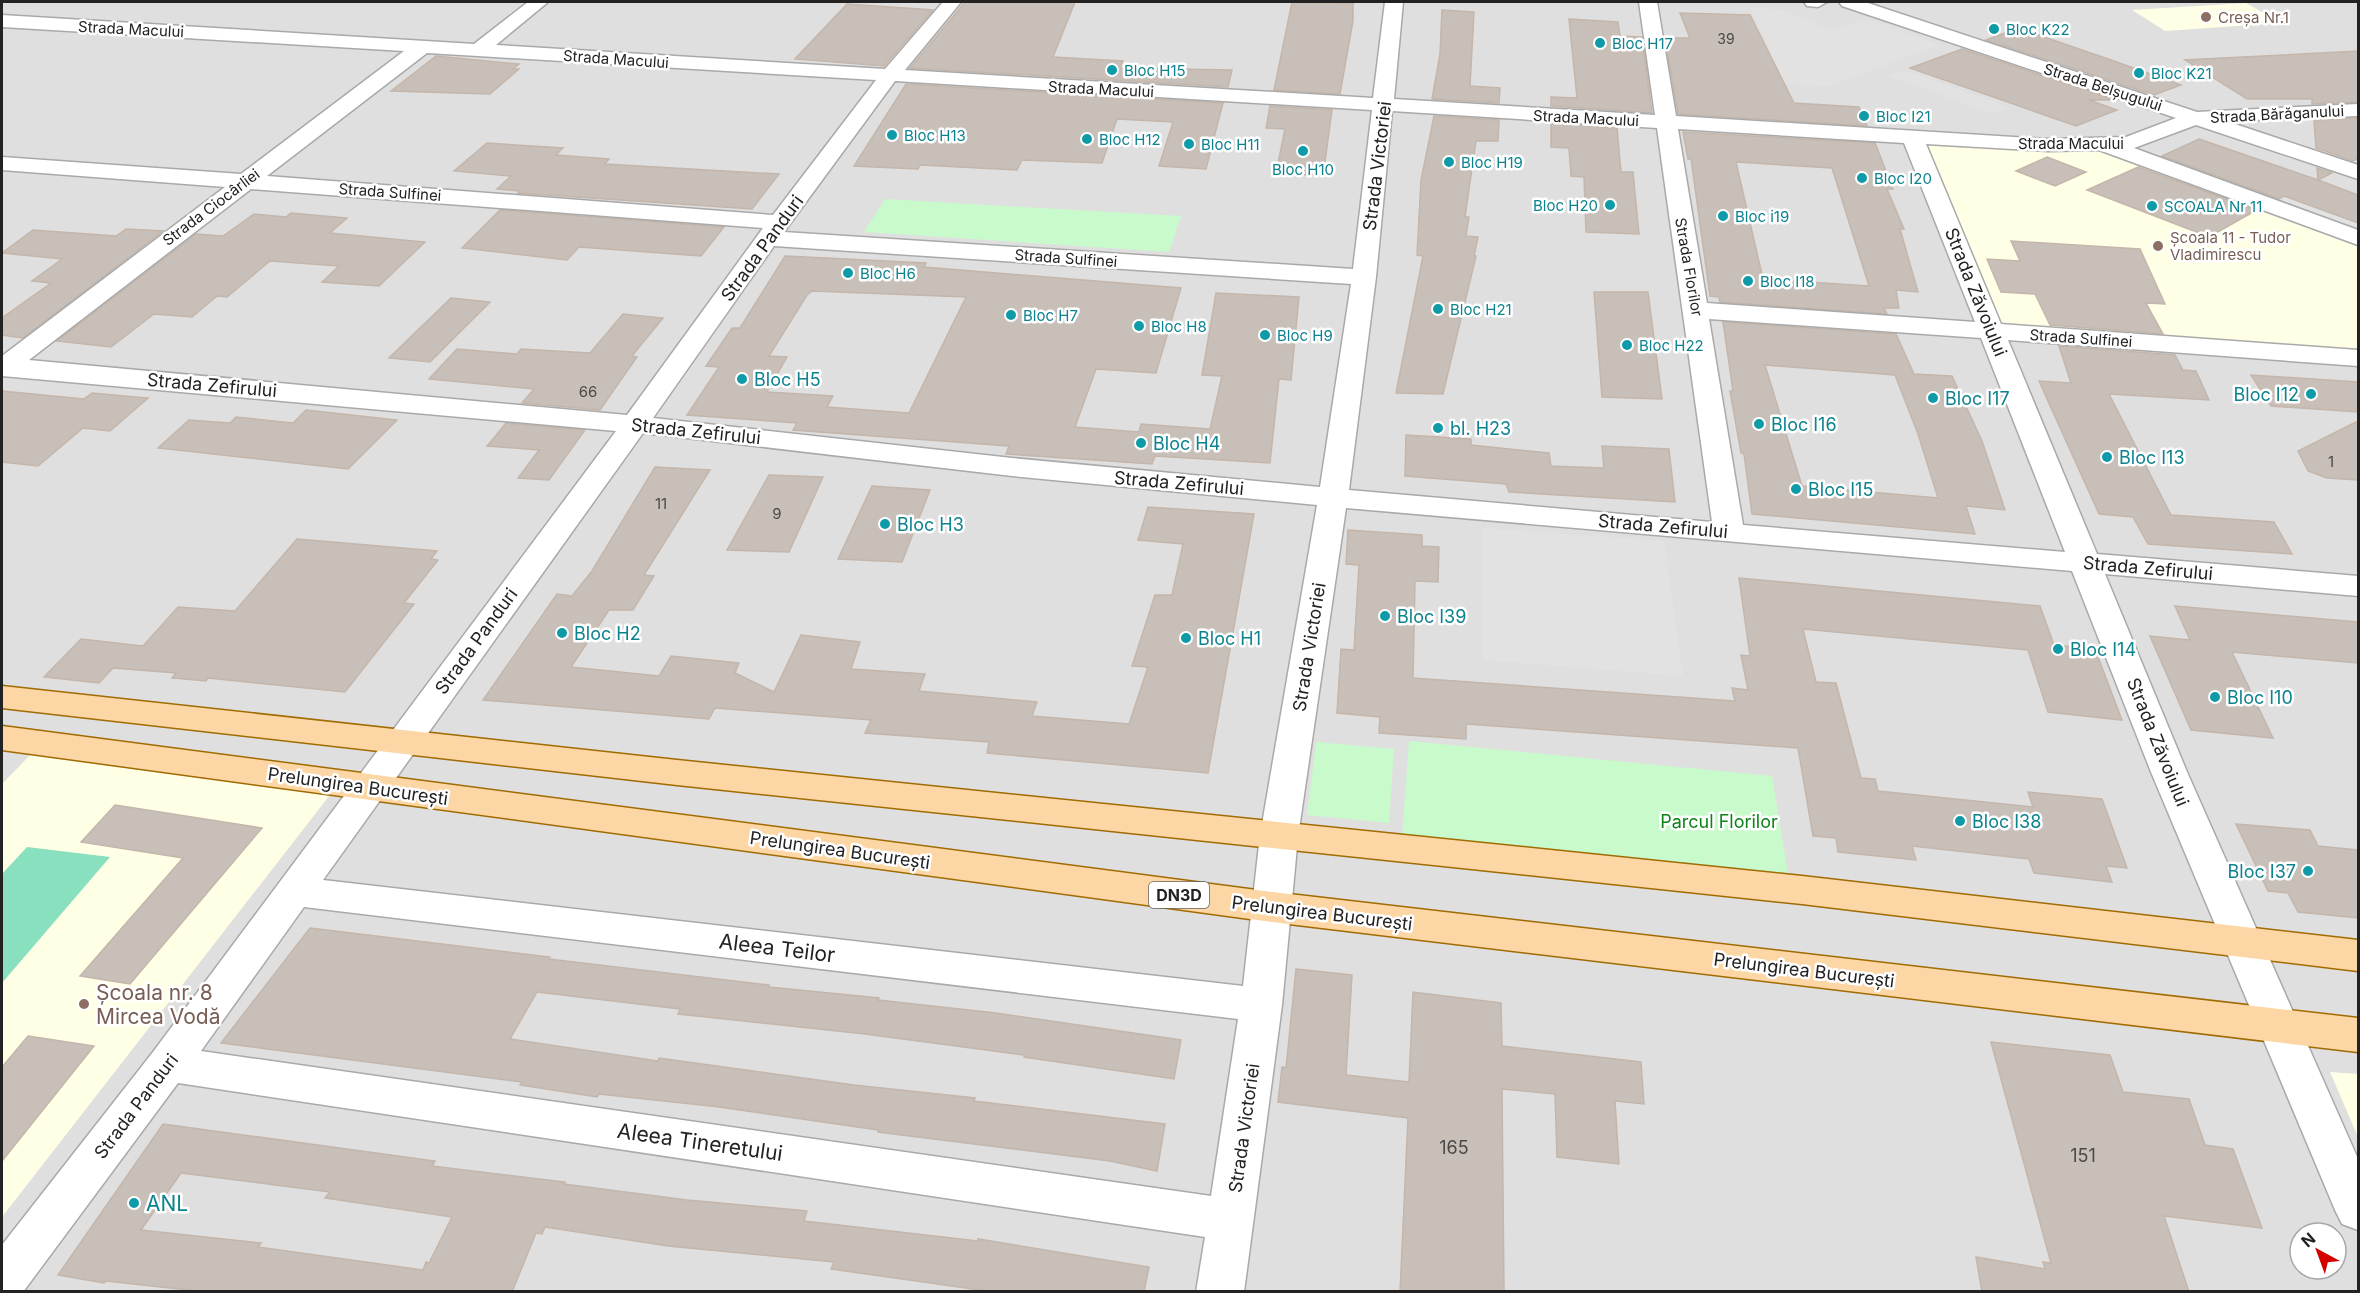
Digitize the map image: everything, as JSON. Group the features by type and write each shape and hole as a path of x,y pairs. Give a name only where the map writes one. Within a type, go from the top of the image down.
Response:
{"main road":[{"path":"2,698 401,744 1811,891 2243,945 2358,956"},
{"name":"Prelungirea București","path":"2,738 1272,907 2358,1035"}],"street":[{"path":"478,50 539,2"},
{"name":"Strada Panduri","path":"2,1281 168,1064 635,424 773,230 889,76 952,2"},
{"name":"Strada Victoriei","path":"1220,1292 1261,1005 1279,836 1333,497 1364,277 1394,2"},
{"name":"Strada Florilor","path":"1648,2 1664,122 1696,310 1729,532"},
{"path":"1813,2 1818,2"},
{"name":"Strada Belșugului","path":"1848,2 2358,172"},
{"name":"Strada Macului","path":"2,21 1912,138 2105,145 2129,143 2196,118"},
{"name":"Strada Ciocârliei","path":"2,367 422,46"},
{"name":"Strada Bărăganului","path":"2196,118 2358,110"},
{"name":"Strada Zăvoiului","path":"1912,138 2087,563 2169,772 2243,945 2281,1026 2358,1210"},
{"path":"2105,145 2358,238"},
{"name":"Strada Sulfinei","path":"2,163 245,181 773,230 1364,277"},
{"name":"Strada Sulfinei","path":"1696,310 2358,358"},
{"name":"Strada Zefirului","path":"2,367 635,424 1012,467 1333,497 2358,586"},
{"name":"Aleea Teilor","path":"294,891 1261,1005"},
{"name":"Aleea Tineretului","path":"168,1064 1232,1220"}],"shaded area":[{"path":"2,2 2358,2 2358,1291 2,1292"},
{"name":"Creșa Nr.1","path":"2246,3 2281,23 2165,31 2132,10"},
{"path":"1751,8 1783,10 1832,30 1868,19 1940,45 1829,86 1753,83 1745,64 1776,65"},
{"path":"1905,70 2009,107 1994,114 1889,76"},
{"name":"Școala 11 - Tudor Vladimirescu","path":"1913,138 2105,145 2358,238 2358,357 1992,332"},
{"path":"2155,151 2358,224 2358,234 2143,156"},
{"path":"1482,528 1664,541 1683,676 1483,660"},
{"name":"Școala nr. 8 Mircea Vodă","path":"33,752 333,791 2,1217 2,784"},
{"path":"2330,1072 2358,1074 2358,1137"}],"green space":[{"path":"885,199 1181,216 1169,252 864,232"},
{"name":"Parcul Florilor","path":"1409,741 1772,776 1789,879 1402,838"},
{"path":"1316,742 1394,749 1389,823 1307,815"},
{"path":"27,847 110,857 2,983 2,874"}],"building":[{"path":"965,2 1075,2 1053,57 1123,61 1120,68 1232,70 1228,87 910,68"},
{"path":"1292,2 1353,3 1353,21 1340,94 1274,90"},
{"path":"847,4 933,10 884,66 795,59"},
{"path":"1442,10 1474,12 1470,86 1500,88 1499,103 1432,99 1440,54"},
{"path":"1680,13 1750,15 1794,103 1859,107 1867,126 1678,114 1665,38 1690,38"},
{"path":"1569,19 1618,22 1620,36 1642,37 1652,113 1551,106 1551,97 1577,98"},
{"path":"2018,28 2181,85 2154,95 1986,40"},
{"path":"1962,49 2116,100 2089,100 2117,110 2076,126 1910,68"},
{"path":"2358,51 2358,102 2312,104 2312,99 2247,99 2185,60"},
{"path":"436,56 519,64 513,69 519,69 490,94 391,91"},
{"path":"906,84 1223,103 1206,169 1159,166 1173,122 1117,119 1102,163 1022,160 1017,170 920,165 918,169 854,166"},
{"name":"Bloc H10","path":"1270,106 1332,110 1323,176 1276,173 1285,129 1266,128"},
{"path":"1434,116 1499,120 1498,141 1476,141 1465,217 1469,217 1466,236 1478,237 1474,256 1476,256 1443,394 1396,393 1423,256 1417,255 1421,180"},
{"path":"2358,118 2358,158 2353,161 2316,148 2314,120"},
{"name":"Bloc H20","path":"1551,123 1617,128 1621,172 1633,172 1639,234 1586,232 1584,177 1571,176 1569,148 1551,147"},
{"path":"1683,132 1875,143 1893,189 1887,189 1904,229 1900,229 1918,292 1896,290 1899,308 1884,308 1887,314 1720,302 1719,297 1710,296 1691,159 1688,159","holes":["1736,162 1832,168 1869,286 1763,279"]},
{"path":"2199,139 2358,195 2358,223 2284,196 2279,199 2162,156"},
{"path":"487,143 563,148 556,155 609,159 605,164 779,174 752,209 518,193 520,191 497,189 511,176 454,171"},
{"path":"2047,157 2086,172 2055,186 2016,171"},
{"path":"2138,167 2257,210 2209,237 2087,190"},
{"path":"2317,168 2332,173 2318,180"},
{"path":"500,210 724,227 701,256 579,247 567,260 462,248"},
{"path":"291,213 347,218 330,233 425,242 379,286 322,282 339,266 270,261 227,297 217,296 192,317 154,314 111,347 57,341 196,234 223,236 254,214 286,217"},
{"path":"126,229 163,231 23,338 2,335 2,318 51,283 32,281 62,259 2,253 33,230 116,236"},
{"path":"2011,241 2140,249 2165,304 2146,303 2163,334 2050,325 2035,294 2001,292 1987,259 2020,261"},
{"path":"785,256 926,263 924,267 1181,288 1156,373 1096,369 1075,427 1139,432 1141,424 1210,429 1222,376 1202,375 1216,293 1299,297 1291,380 1279,379 1270,463 1155,456 1152,464 1006,454 1009,446 793,430 797,423 687,415 719,367 706,366 732,328 740,328","holes":["812,291 966,297 909,413 827,407 833,396 767,392 787,357 769,356 807,295"]},
{"name":"Bloc H22","path":"1594,292 1648,292 1662,399 1602,397"},
{"path":"451,298 490,302 430,362 389,358"},
{"path":"623,314 663,318 632,356 637,357 600,410 522,403 534,389 429,379 457,349 517,354 521,349 590,353"},
{"path":"1723,322 1896,334 1914,374 1952,376 1982,441 2005,510 1966,506 1975,534 1752,514 1744,454 1741,453 1730,391 1733,391","holes":["1765,365 1895,375 1918,434 1938,498 1802,486"]},
{"name":"Bloc I13","path":"2059,346 2175,355 2183,370 2196,371 2209,400 2109,394 2171,515 2274,522 2292,554 2148,544 2133,517 2099,514 2039,381 2071,383"},
{"name":"Bloc I12","path":"2251,375 2358,382 2358,412 2271,406"},
{"path":"2,391 84,399 92,393 148,398 110,431 83,428 38,466 2,462"},
{"path":"306,410 397,420 348,469 158,448 189,420 230,423 236,417 293,423"},
{"path":"2358,421 2358,480 2327,478 2308,471 2298,451"},
{"path":"506,423 585,430 549,480 518,478 539,450 487,446"},
{"name":"bl. H23","path":"1406,435 1471,439 1471,445 1549,453 1551,466 1604,468 1602,446 1669,449 1675,502 1509,492 1506,484 1405,476"},
{"name":"Bloc H1","path":"655,467 710,470 644,575 654,576 633,610 609,610 571,667 659,676 671,656 739,663 735,673 774,692 801,635 860,642 851,669 925,674 919,691 1037,702 1032,716 1129,724 1148,667 1132,666 1155,595 1172,595 1183,544 1138,540 1148,507 1254,514 1208,773 987,753 989,742 865,733 871,720 715,708 709,719 483,700 557,594 572,596 592,571"},
{"path":"769,475 823,477 789,552 727,550"},
{"name":"Bloc H3","path":"872,486 930,490 902,562 838,559"},
{"path":"1348,530 1422,535 1422,546 1439,547 1438,582 1415,581 1413,678 1735,701 1732,688 1748,690 1741,655 1750,656 1739,578 2040,606 2054,645 2095,649 2122,720 2048,712 2028,650 1803,629 1816,682 1836,683 1861,778 1875,779 1878,791 2033,807 2028,792 2102,799 2127,868 2106,866 2112,882 2034,873 2029,859 1912,846 1916,860 1838,852 1836,838 1813,836 1798,748 1466,724 1466,739 1379,733 1380,717 1337,713 1341,649 1354,650 1359,565 1346,564"},
{"path":"297,539 437,551 431,559 438,560 404,603 414,604 345,692 208,678 206,681 172,678 176,673 113,668 99,683 44,677 81,639 143,646 178,607 235,611"},
{"name":"Bloc I10","path":"2175,606 2358,622 2358,663 2232,652 2273,738 2191,730 2150,636 2190,640"},
{"path":"115,805 262,828 130,984 80,976 183,858 81,842"},
{"name":"Bloc I37","path":"2236,824 2310,830 2318,846 2358,850 2358,918 2298,912 2288,893 2268,891"},
{"path":"310,928 769,985 769,987 996,1013 1181,1040 1174,1079 1024,1057 1024,1055 865,1034 678,1014 680,1009 537,992 510,1039 658,1061 659,1058 854,1085 975,1098 974,1101 1165,1124 1157,1171 1110,1161 878,1132 878,1130 719,1107 599,1094 597,1097 520,1085 522,1082 221,1043"},
{"path":"1296,969 1352,975 1346,1075 1409,1082 1413,992 1501,1003 1502,1046 1641,1062 1644,1104 1615,1101 1619,1164 1557,1157 1555,1094 1502,1089 1504,1292 1400,1292 1408,1118 1278,1102 1282,1067 1286,1068"},
{"path":"28,1036 94,1046 2,1161 2,1067"},
{"path":"1991,1042 2110,1055 2123,1092 2189,1099 2205,1145 2233,1149 2262,1228 2164,1216 2189,1292 1982,1292 1976,1257 2045,1269 2043,1262 2051,1263"},
{"path":"163,1124 435,1161 432,1166 565,1182 564,1184 687,1200 807,1211 804,1221 978,1241 978,1239 1149,1267 1144,1292 994,1292 831,1269 834,1262 668,1246 545,1227 542,1234 536,1233 512,1292 206,1292 106,1281 104,1283 58,1275","holes":["181,1173 330,1192 325,1198 452,1217 429,1263 426,1262 423,1270 258,1247 261,1243 141,1230"]}],"place":[{"name":"Creșa Nr.1","path":"2206,17"},
{"name":"Bloc K22","path":"1994,29"},
{"name":"Bloc H17","path":"1600,43"},
{"name":"Bloc H15","path":"1112,70"},
{"name":"Bloc K21","path":"2139,73"},
{"name":"Bloc I21","path":"1864,116"},
{"name":"Bloc H13","path":"892,135"},
{"name":"Bloc H12","path":"1087,139"},
{"name":"Bloc H11","path":"1189,144"},
{"name":"Bloc H10","path":"1303,151"},
{"name":"Bloc H19","path":"1449,162"},
{"name":"Bloc I20","path":"1862,178"},
{"name":"Bloc H20","path":"1610,205"},
{"name":"SCOALA Nr 11","path":"2152,206"},
{"name":"Bloc i19","path":"1723,216"},
{"name":"Școala 11 - Tudor Vladimirescu","path":"2158,246"},
{"name":"Bloc H6","path":"848,273"},
{"name":"Bloc I18","path":"1748,281"},
{"name":"Bloc H21","path":"1438,309"},
{"name":"Bloc H7","path":"1011,315"},
{"name":"Bloc H8","path":"1139,326"},
{"name":"Bloc H9","path":"1265,335"},
{"name":"Bloc H22","path":"1627,345"},
{"name":"Bloc H5","path":"742,379"},
{"name":"Bloc I12","path":"2311,394"},
{"name":"Bloc I17","path":"1933,398"},
{"name":"Bloc I16","path":"1759,424"},
{"name":"bl. H23","path":"1438,428"},
{"name":"Bloc H4","path":"1141,443"},
{"name":"Bloc I13","path":"2107,457"},
{"name":"Bloc I15","path":"1796,489"},
{"name":"Bloc H3","path":"885,524"},
{"name":"Bloc I39","path":"1385,616"},
{"name":"Bloc H2","path":"562,633"},
{"name":"Bloc H1","path":"1186,638"},
{"name":"Bloc I14","path":"2058,649"},
{"name":"Bloc I10","path":"2215,697"},
{"name":"Bloc I38","path":"1960,821"},
{"name":"Bloc I37","path":"2308,871"},
{"name":"Școala nr. 8 Mircea Vodă","path":"84,1004"},
{"name":"ANL","path":"134,1203"}]}
